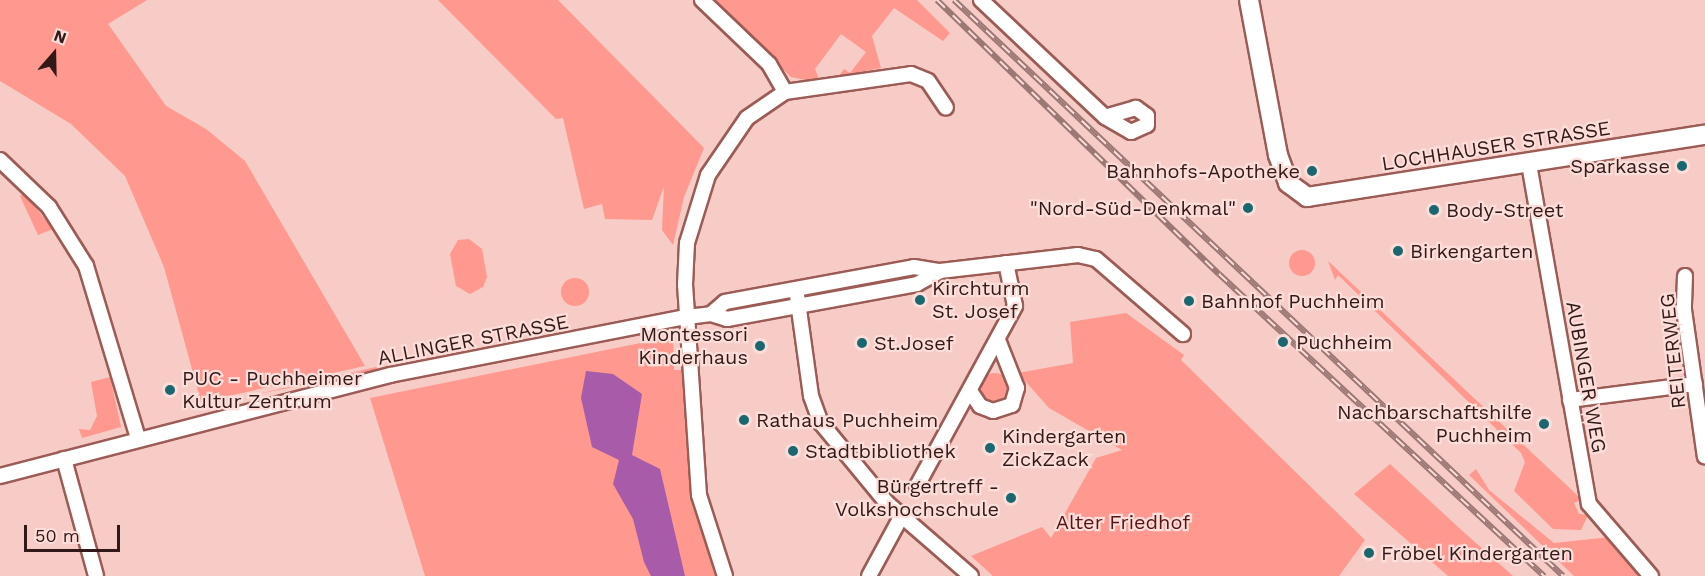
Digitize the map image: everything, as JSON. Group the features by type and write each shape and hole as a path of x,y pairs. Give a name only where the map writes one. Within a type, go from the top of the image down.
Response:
{"street":[{"path":"702,0 770,64 784,92"},
{"path":"981,0 1105,117"},
{"name":"LOCHHAUSER STRASSE","path":"1249,0 1278,155 1296,190 1307,197 1326,196 1705,135"},
{"path":"725,576 699,495 687,317 687,243 699,194 729,138 784,92 911,74 928,81 946,108"},
{"path":"0,160 49,207 86,267 138,438"},
{"name":"AUBINGER WEG","path":"1529,164 1589,504 1651,576"},
{"name":"ALLINGER STRASSE","path":"711,314 725,302 914,267 940,271 1069,255 1096,259 1183,334"},
{"path":"917,486 1015,306 1006,263"},
{"name":"ALLINGER STRASSE","path":"0,476 138,438 390,375 687,317 711,314 728,319 798,304 917,284 940,271"},
{"name":"REITERWEG","path":"1685,276 1695,384 1705,457"},
{"path":"796,289 811,396 821,423 901,517 972,576"},
{"path":"970,391 980,406 993,411 1012,405 1017,388 998,340"},
{"path":"1570,400 1695,384"},
{"path":"64,459 96,576"},
{"path":"869,576 901,517"}],"green space":[{"path":"0,0 147,0 108,24 166,106 206,129 245,161 365,366 201,402 164,267 125,176 71,124 0,81"},
{"path":"438,0 558,0 704,148 684,197 673,245 662,230 664,186 652,220 605,219 602,204 584,209 563,118 556,119"},
{"path":"713,0 917,0 950,33 943,41 894,8 872,36 881,68 839,76 844,69 850,73 866,52 841,34 815,69 819,79 805,80 791,77"},
{"path":"24,193 53,229 38,235 20,196"},
{"path":"469,239 482,249 487,277 483,287 470,294 456,286 450,254 458,240"},
{"path":"1302,250 1311,254 1315,263 1311,272 1302,276 1293,272 1289,263 1293,254"},
{"path":"1328,261 1576,494 1581,500 1574,503 1579,514 1588,515 1581,530 1553,529 1514,491 1525,462 1521,453 1338,275 1335,280"},
{"path":"575,278 585,282 589,292 585,302 575,306 565,302 561,292 565,282"},
{"name":"Alter Friedhof","path":"1126,313 1184,355 1181,360 1365,540 1339,576 993,576 971,556 1042,527 1051,538 1096,458 1122,450 1049,408 1018,373 1073,363 1070,322"},
{"path":"665,338 673,341 674,370 683,370 694,498 716,576 425,576 370,398"},
{"path":"376,367 381,370 253,395"},
{"path":"995,373 1005,377 1009,387 1005,397 995,401 985,397 981,387 985,377"},
{"path":"110,377 121,427 82,438 79,429 90,430 97,416 91,382"},
{"path":"1390,464 1513,576 1448,576 1354,494"},
{"path":"1476,469 1489,490 1554,543 1610,537 1638,576 1574,576 1469,475"}],"shaded area":[{"path":"586,371 613,374 642,394 632,455 660,469 685,576 651,576 644,562 633,519 613,484 619,460 592,447 581,398"}],"railway":[{"path":"937,0 1219,274 1544,576"},
{"path":"954,0 1563,576"}],"place":[{"name":"Sparkasse","path":"1682,166"},
{"name":"Bahnhofs-Apotheke","path":"1312,171"},
{"name":"\"Nord-Süd-Denkmal\"","path":"1248,208"},
{"name":"Body-Street","path":"1434,210"},
{"name":"Birkengarten","path":"1398,251"},
{"name":"Kirchturm St. Josef","path":"920,300"},
{"name":"Bahnhof Puchheim","path":"1189,301"},
{"name":"Puchheim","path":"1283,342"},
{"name":"St.Josef","path":"862,343"},
{"name":"Montessori Kinderhaus","path":"760,346"},
{"name":"PUC - Puchheimer Kultur Zentrum","path":"170,390"},
{"name":"Rathaus Puchheim","path":"744,420"},
{"name":"Nachbarschaftshilfe Puchheim","path":"1544,424"},
{"name":"Kindergarten ZickZack","path":"990,448"},
{"name":"Stadtbibliothek","path":"793,451"},
{"name":"Bürgertreff - Volkshochschule","path":"1011,498"},
{"name":"Fröbel Kindergarten","path":"1369,553"}]}
